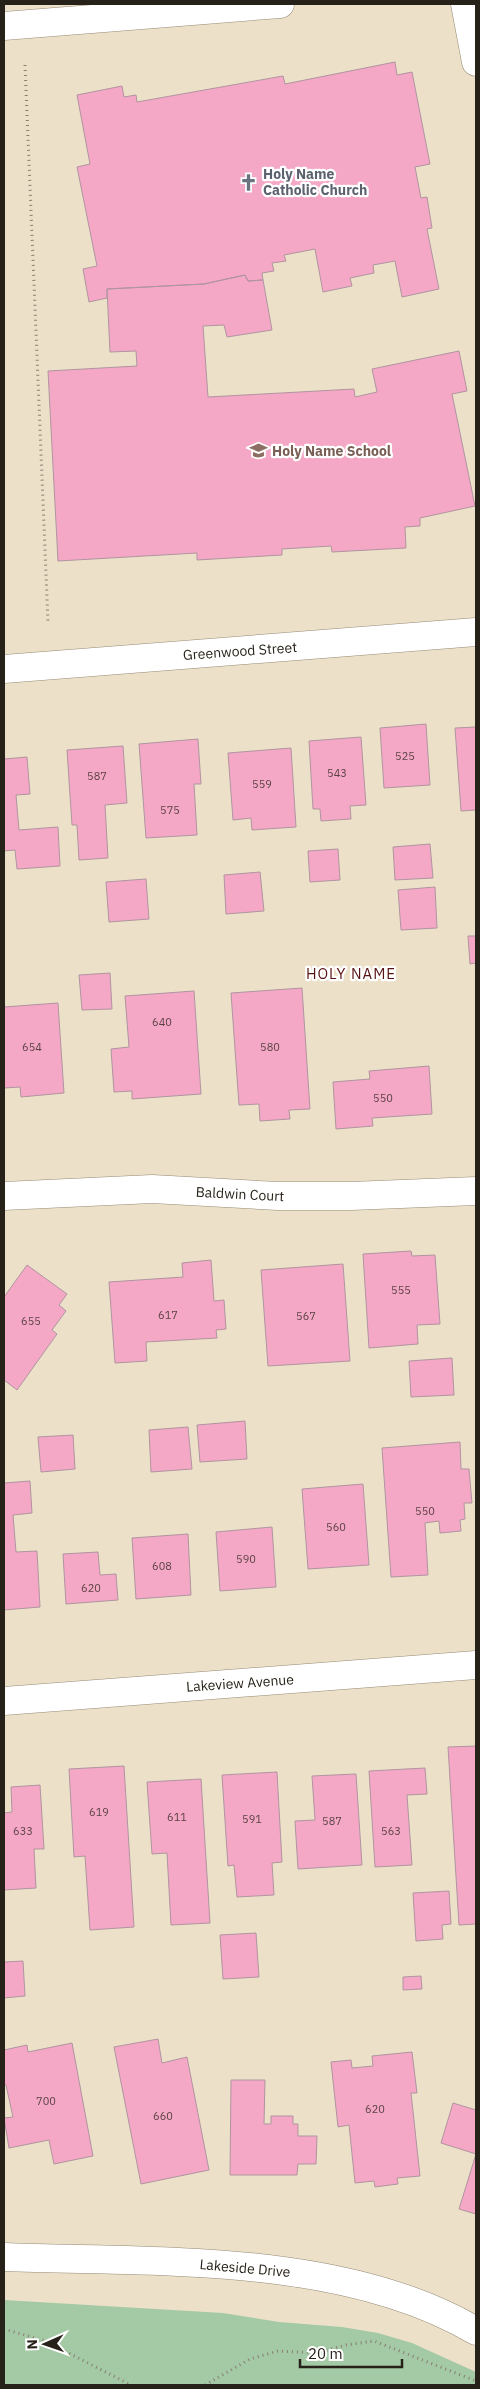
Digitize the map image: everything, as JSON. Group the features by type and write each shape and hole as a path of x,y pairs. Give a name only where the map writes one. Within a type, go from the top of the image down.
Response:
{"street":[{"path":"4,26 280,4"},
{"path":"465,4 476,62"},
{"name":"Greenwood Street","path":"4,669 476,632"},
{"name":"Baldwin Court","path":"4,1196 152,1189 278,1196 351,1196 476,1191"},
{"name":"Lakeview Avenue","path":"4,1701 476,1665"},
{"name":"Lakeside Drive","path":"4,2256 209,2264 303,2274 355,2283 406,2299 476,2331"}],"path":[{"path":"25,65 48,622"},
{"path":"4,2329 45,2341 131,2385"},
{"path":"205,2385 250,2359 278,2351 316,2353 346,2345 374,2341 476,2381"}],"green space":[{"path":"4,2300 223,2313 279,2322 342,2327 378,2333 412,2343 476,2372 476,2385 4,2385"}],"building":[{"name":"Holy Name Catholic Church","path":"395,62 397,75 412,72 430,164 415,167 421,198 427,197 432,228 427,229 439,289 402,297 395,261 373,265 374,273 350,278 352,286 323,292 315,249 284,255 286,261 272,263 274,271 262,273 263,280 248,281 245,275 204,284 107,289 107,298 89,302 83,269 97,266 77,167 90,164 77,95 122,86 124,97 136,95 137,102 283,76 285,84"},
{"name":"Holy Name School","path":"245,275 248,281 263,280 272,330 227,337 224,325 203,326 208,397 354,389 355,397 377,392 372,369 459,351 467,391 452,394 475,506 420,518 420,526 405,527 406,548 332,552 331,546 282,549 282,555 197,560 197,553 58,561 48,371 137,366 136,351 110,352 107,289 204,284"},
{"path":"426,724 430,785 384,788 380,728"},
{"path":"476,727 476,810 461,811 455,728"},
{"path":"361,737 366,805 350,806 351,819 321,821 320,809 313,809 309,741"},
{"path":"198,739 201,784 194,784 197,835 146,838 139,744"},
{"path":"123,746 127,803 105,805 108,858 79,860 77,825 72,825 67,750"},
{"path":"291,748 296,827 252,830 251,818 233,820 228,753"},
{"path":"27,757 30,794 16,795 19,830 58,827 60,866 17,869 15,850 4,851 4,759"},
{"path":"430,844 433,878 395,880 393,847"},
{"path":"338,849 340,880 310,882 308,851"},
{"path":"260,872 264,911 226,914 224,875"},
{"path":"146,879 149,919 109,922 106,882"},
{"path":"435,887 437,928 401,930 398,890"},
{"path":"468,936 476,936 476,963 470,964"},
{"path":"110,973 112,1009 82,1010 79,975"},
{"path":"302,988 310,1109 289,1110 290,1119 260,1121 259,1104 239,1105 231,993"},
{"path":"194,991 201,1094 132,1099 132,1091 114,1092 111,1049 129,1047 125,996"},
{"path":"58,1003 64,1093 21,1097 20,1087 4,1088 4,1007"},
{"path":"429,1066 432,1114 372,1118 373,1126 336,1129 333,1082 370,1079 369,1071"},
{"path":"411,1251 412,1256 435,1255 440,1324 417,1325 418,1344 369,1348 363,1254"},
{"path":"211,1260 214,1301 224,1300 226,1329 216,1330 217,1338 146,1342 147,1361 115,1363 109,1282 183,1277 182,1263"},
{"path":"343,1264 350,1361 268,1366 261,1270"},
{"path":"27,1265 67,1294 59,1305 66,1311 52,1330 57,1334 17,1390 4,1380 4,1297"},
{"path":"452,1358 454,1395 411,1397 409,1361"},
{"path":"245,1421 247,1459 200,1462 197,1425"},
{"path":"188,1427 192,1469 151,1472 149,1430"},
{"path":"73,1435 75,1469 41,1472 38,1437"},
{"path":"460,1442 461,1469 469,1469 472,1503 464,1503 465,1519 460,1520 461,1531 440,1533 439,1521 425,1523 428,1575 391,1577 382,1448"},
{"path":"30,1481 32,1513 13,1515 16,1552 37,1551 40,1607 4,1610 4,1483"},
{"path":"363,1484 369,1565 308,1569 302,1489"},
{"path":"272,1527 276,1587 220,1591 216,1532"},
{"path":"188,1534 191,1595 136,1599 132,1538"},
{"path":"98,1552 100,1575 116,1574 118,1600 66,1604 63,1554"},
{"path":"476,1746 476,1924 459,1925 448,1747"},
{"path":"124,1766 134,1927 90,1930 85,1856 74,1857 69,1769"},
{"path":"425,1768 427,1794 407,1795 412,1865 375,1867 369,1771"},
{"path":"277,1772 282,1862 272,1863 274,1895 237,1897 234,1865 228,1866 222,1775"},
{"path":"356,1774 362,1865 298,1869 295,1821 315,1820 312,1776"},
{"path":"201,1779 210,1923 171,1925 167,1853 152,1854 147,1782"},
{"path":"40,1785 44,1849 34,1849 36,1888 4,1890 4,1813 12,1812 11,1787"},
{"path":"449,1891 451,1924 442,1925 443,1939 416,1941 413,1893"},
{"path":"256,1933 259,1977 223,1979 220,1935"},
{"path":"23,1961 25,1996 4,1998 4,1962"},
{"path":"421,1976 422,1989 403,1990 403,1977"},
{"path":"158,2039 162,2063 187,2057 209,2170 141,2184 114,2047"},
{"path":"72,2043 93,2156 54,2164 49,2140 9,2148 4,2118 13,2117 6,2085 4,2085 4,2050 27,2045 28,2052"},
{"path":"412,2052 417,2093 411,2093 420,2176 397,2178 398,2184 375,2187 374,2181 355,2183 349,2125 338,2127 331,2062 351,2060 352,2068 373,2066 372,2056"},
{"path":"231,2080 265,2080 264,2124 271,2124 271,2116 293,2116 293,2124 298,2124 298,2136 317,2136 316,2164 298,2164 297,2175 230,2175"},
{"path":"453,2103 476,2110 476,2154 441,2143"},
{"path":"476,2154 476,2214 459,2209"}],"place":[{"name":"Holy Name Catholic Church","path":"249,182"},
{"name":"Holy Name School","path":"258,451"}],"district":[{"name":"HOLY NAME","path":"351,973"}]}
